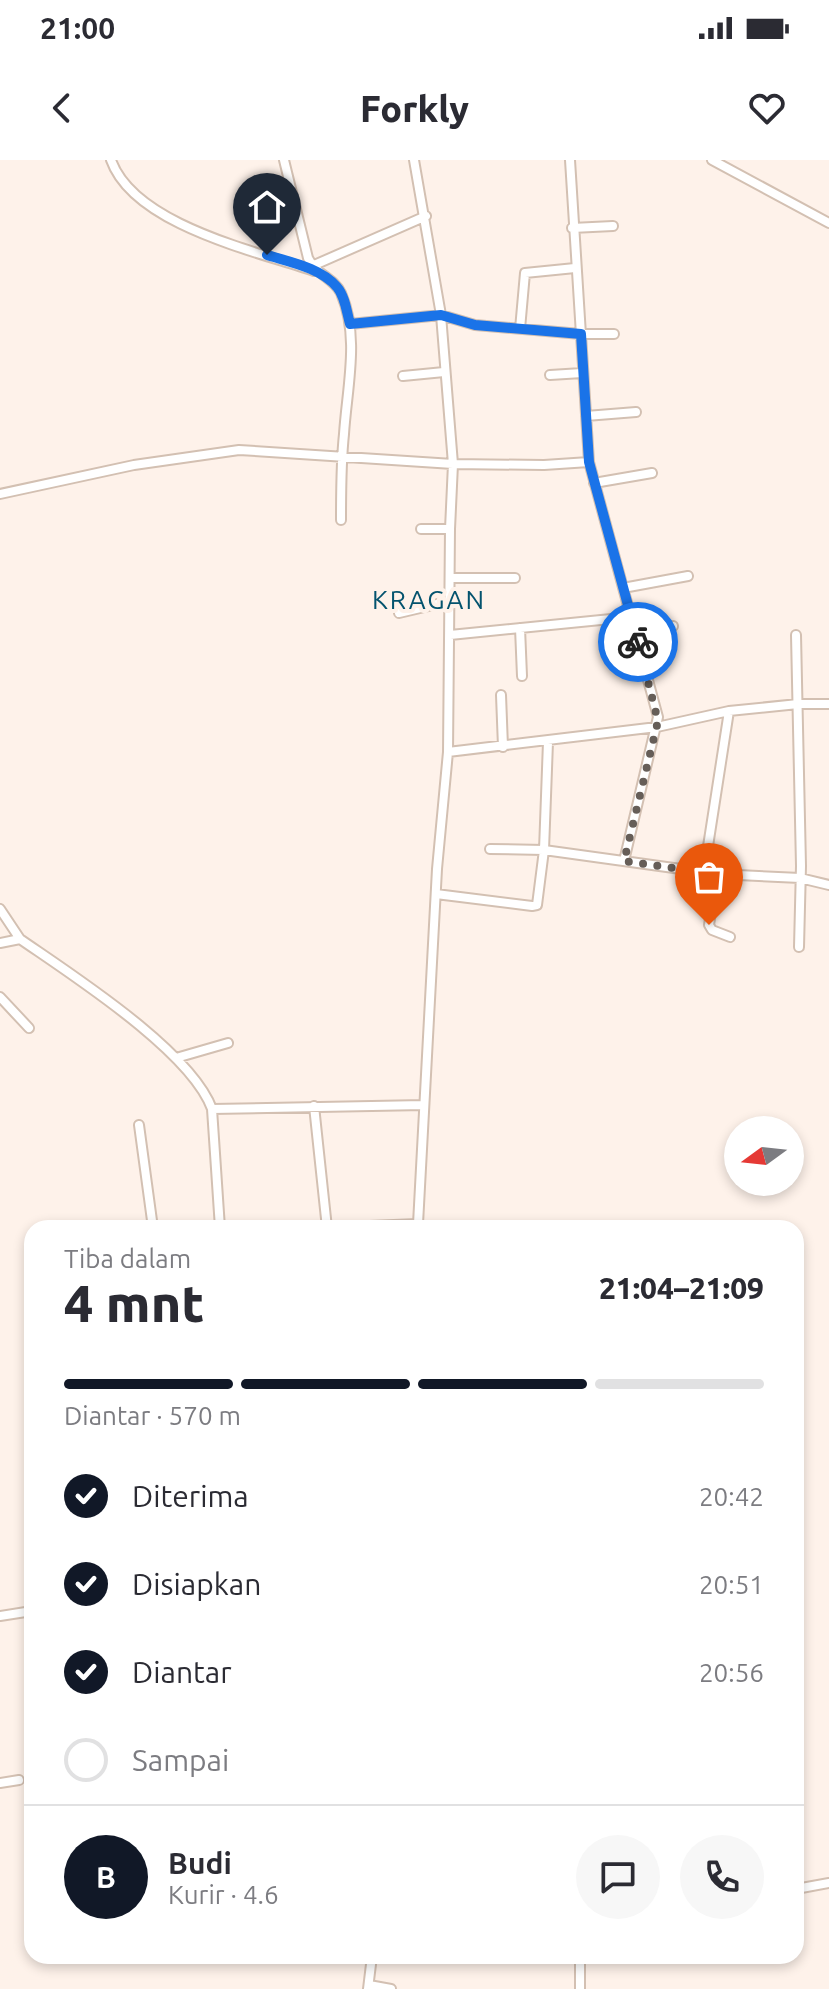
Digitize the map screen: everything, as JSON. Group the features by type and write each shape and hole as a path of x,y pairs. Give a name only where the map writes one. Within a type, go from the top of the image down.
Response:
{"street":[{"path":"111,160 126,185 154,209 219,239 314,269 426,216"},
{"path":"284,160 308,258 314,269 339,290 350,324 352,355 342,456 341,520"},
{"path":"414,160 441,315 453,464 448,752 436,894 420,1220"},
{"path":"570,160 589,462 658,717 624,861"},
{"path":"712,160 829,223"},
{"path":"572,228 613,226"},
{"path":"520,329 525,273 575,268"},
{"path":"350,324 441,315 475,325 614,334"},
{"path":"403,376 444,372"},
{"path":"550,375 582,373"},
{"path":"586,416 636,412"},
{"path":"0,494 134,465 230,450 453,464 589,462"},
{"path":"594,483 652,473"},
{"path":"421,529 450,529"},
{"path":"623,588 688,576"},
{"path":"450,578 515,578"},
{"path":"399,613 450,601"},
{"path":"450,635 631,617"},
{"path":"636,634 673,626"},
{"path":"520,628 522,676"},
{"path":"796,635 799,947"},
{"path":"501,695 503,747"},
{"path":"448,752 657,727 729,711 829,704"},
{"path":"704,872 729,711"},
{"path":"436,894 535,906 544,850 548,742"},
{"path":"490,849 544,850 717,874 800,878 829,885"},
{"path":"717,874 709,925 712,930 730,937"},
{"path":"0,909 20,939 141,1027 176,1058 207,1098 212,1109 219,1220"},
{"path":"0,943 20,939"},
{"path":"0,997 29,1028"},
{"path":"176,1058 228,1043"},
{"path":"212,1109 424,1105"},
{"path":"314,1106 324,1220"},
{"path":"139,1125 152,1220"},
{"path":"0,1616 24,1612"},
{"path":"0,1783 19,1780"},
{"path":"804,1888 829,1883"},
{"path":"371,1964 369,1987 391,1989"},
{"path":"580,1964 580,1989"}],"way so far":[{"path":"638,642 658,721 624,861 717,874 709,925"}],"district":[{"name":"KRAGAN","path":"429,600"}],"route":[{"path":"267,255 315,271 336,285 350,324 441,315 475,325 581,334 589,462 638,642"}]}
